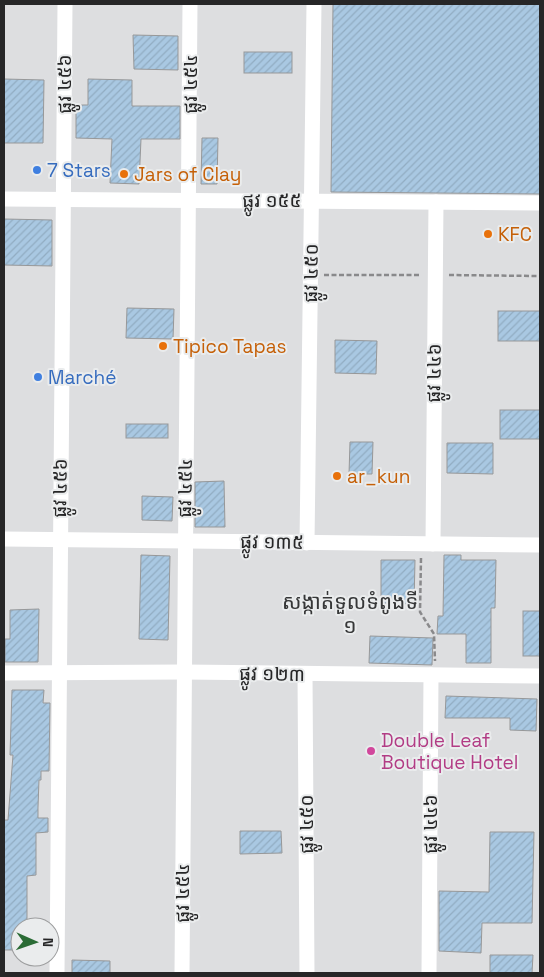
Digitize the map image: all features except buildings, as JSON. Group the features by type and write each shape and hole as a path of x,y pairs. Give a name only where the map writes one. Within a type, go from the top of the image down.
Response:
{"street":[{"name":"ផ្លូវ ៤៥៦","path":"57,973 59,540 65,4"},
{"name":"ផ្លូវ ៤៥៤","path":"182,973 190,4"},
{"name":"ផ្លូវ ៤៥០","path":"307,543 314,4"},
{"name":"ផ្លូវ ១៥៥","path":"4,198 540,203"},
{"name":"ផ្លូវ ៤៤៦","path":"427,544 436,202"},
{"name":"ផ្លូវ ១៣៥","path":"4,540 540,545"},
{"name":"ផ្លូវ ១២៣","path":"4,673 183,672 540,676"},
{"name":"ផ្លូវ ៤៥០","path":"305,674 307,973"},
{"name":"ផ្លូវ ៤៤៦","path":"429,973 433,676"}],"path":[{"path":"427,544 420,612 434,634 433,676"}],"place":[{"name":"7 Stars","path":"37,170"},
{"name":"Jars of Clay","path":"124,174"},
{"name":"KFC","path":"488,234"},
{"name":"Tipico Tapas","path":"163,346"},
{"name":"Marché","path":"38,377"},
{"name":"ar_kun","path":"337,476"},
{"name":"Double Leaf Boutique Hotel","path":"371,751"}],"district":[{"name":"សង្កាត់ទួលទំពូងទី ១","path":"350,613"}]}
